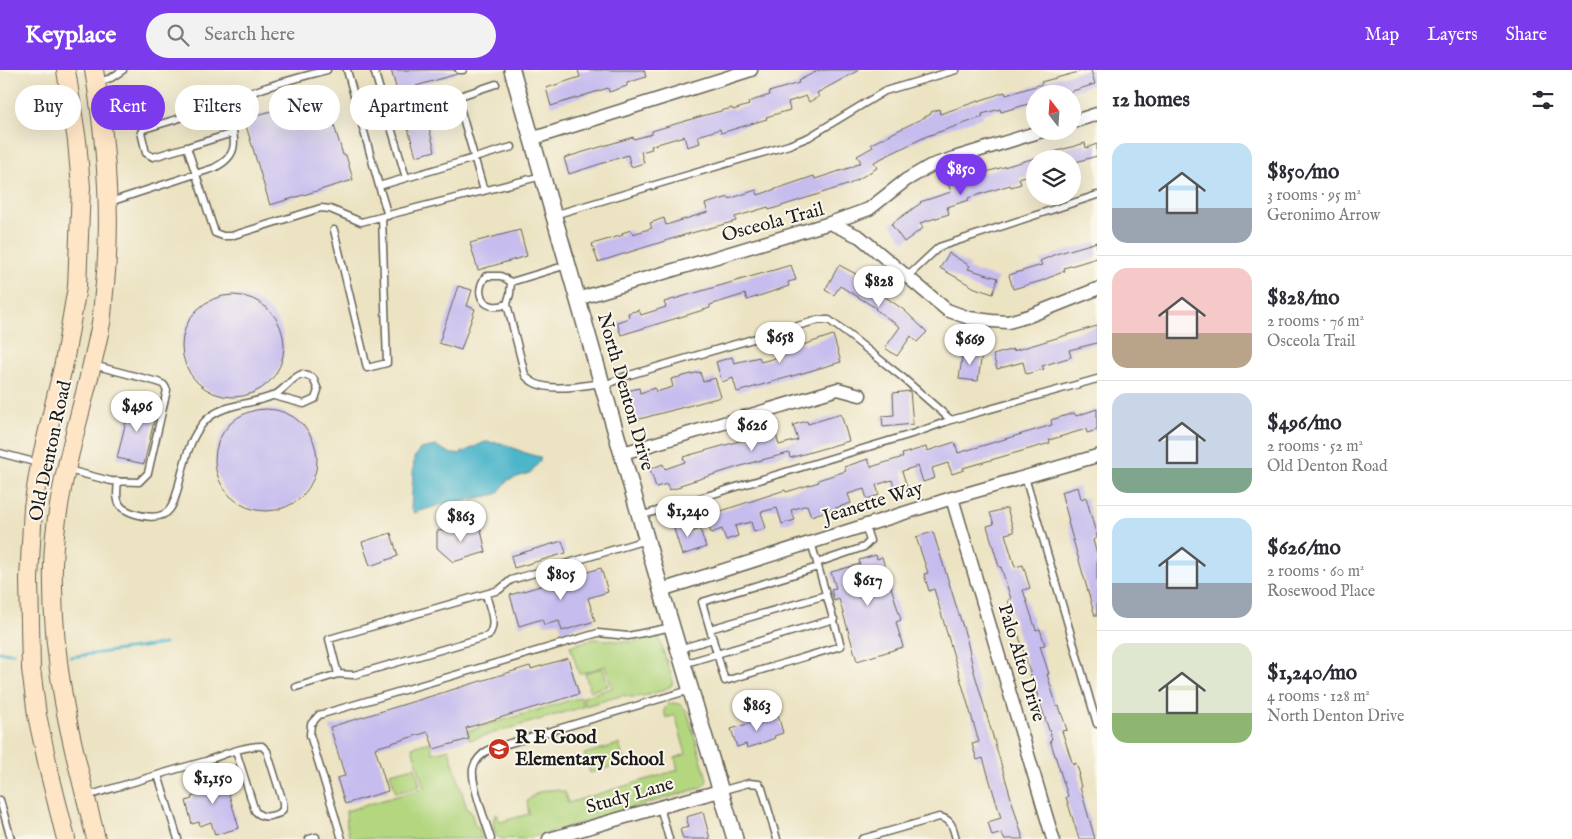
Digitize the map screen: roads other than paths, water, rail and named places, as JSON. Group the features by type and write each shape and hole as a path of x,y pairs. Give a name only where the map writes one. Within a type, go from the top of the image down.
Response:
{"main road":[{"name":"Old Denton Road","path":"66,70 77,141 81,187 77,287 64,363 40,464 32,507 29,579 31,669 37,715 48,771 66,839"},
{"name":"Old Denton Road","path":"95,76 107,174 108,246 101,322 66,470 58,516 53,565 57,652 63,701 96,839"},
{"path":"40,464 66,470"}],"street":[{"name":"North Denton Drive","path":"512,70 661,590 735,839"},
{"path":"531,139 751,70"},
{"path":"1081,119 1097,114"},
{"path":"830,223 869,209 906,180 930,166 1026,136"},
{"name":"Osceola Trail","path":"577,299 830,223 860,237 947,310 969,318 1008,322 1097,290"},
{"path":"623,453 838,389 860,395"},
{"name":"Jeanette Way","path":"661,590 952,498 1097,456"},
{"name":"Palo Alto Drive","path":"952,498 1053,839"},
{"name":"Study Lane","path":"549,839 660,806 720,791"}],"lane":[{"path":"95,76 111,78 123,70"},
{"path":"259,90 327,70"},
{"path":"334,230 367,368 387,363 385,216 379,186 347,70"},
{"path":"374,70 406,178"},
{"path":"553,216 789,145 809,136 885,91 956,70"},
{"path":"484,190 456,96 496,84"},
{"path":"175,120 144,129 141,132 146,153 153,157 233,133"},
{"path":"108,203 225,163 234,147 233,130"},
{"path":"187,147 215,234 223,236 230,236 321,208 330,209 361,222 542,176"},
{"path":"379,186 512,147"},
{"path":"908,276 939,247 1097,195"},
{"path":"507,304 500,307 490,307 485,302 480,293 480,283 486,276 501,276 511,282 567,265"},
{"path":"511,282 507,304 526,375 530,381 539,385 572,388 603,384 818,320 829,320 902,377 951,420"},
{"path":"66,470 111,481 139,482 148,473 167,390 164,385 158,382 91,364"},
{"path":"118,481 116,494 122,508 149,516 163,515 170,510 176,497 194,435 216,412 274,396 304,404 316,399 318,390 313,378 302,374 290,381 274,396"},
{"path":"640,516 915,433 951,420 964,418 1097,379"},
{"path":"0,453 40,464"},
{"path":"1025,477 1097,724"},
{"path":"811,542 818,565 826,595 834,619 841,646 725,680 702,602 818,565 864,547 870,541 865,525"},
{"path":"338,674 329,639 499,590 511,580 647,539"},
{"path":"296,687 338,674 354,676 488,636 492,631 493,623 486,594"},
{"path":"710,629 826,595"},
{"path":"681,656 717,654 834,619"},
{"path":"342,839 310,735 311,724 319,715 598,633 628,636 672,627"},
{"path":"681,656 713,639"},
{"path":"491,839 474,781 473,769 483,753 490,748 691,689"},
{"path":"86,796 254,746 262,746 267,751 283,802 283,809 280,813 266,818 254,811 236,752"},
{"path":"158,775 178,839"},
{"path":"720,791 749,783 759,784 762,788 778,839"},
{"path":"0,800 3,822 11,839"},
{"path":"660,806 670,839"},
{"path":"862,839 939,817 951,823 956,839"}],"water":[{"path":"485,442 501,443 540,457 540,461 530,473 508,480 497,494 446,503 414,513 411,508 414,458 420,449 436,446 452,454 459,454"}],"waterway":[{"path":"70,657 165,644"},
{"path":"0,652 13,653"}],"place":[{"name":"R E Good Elementary School","path":"499,749"}]}
